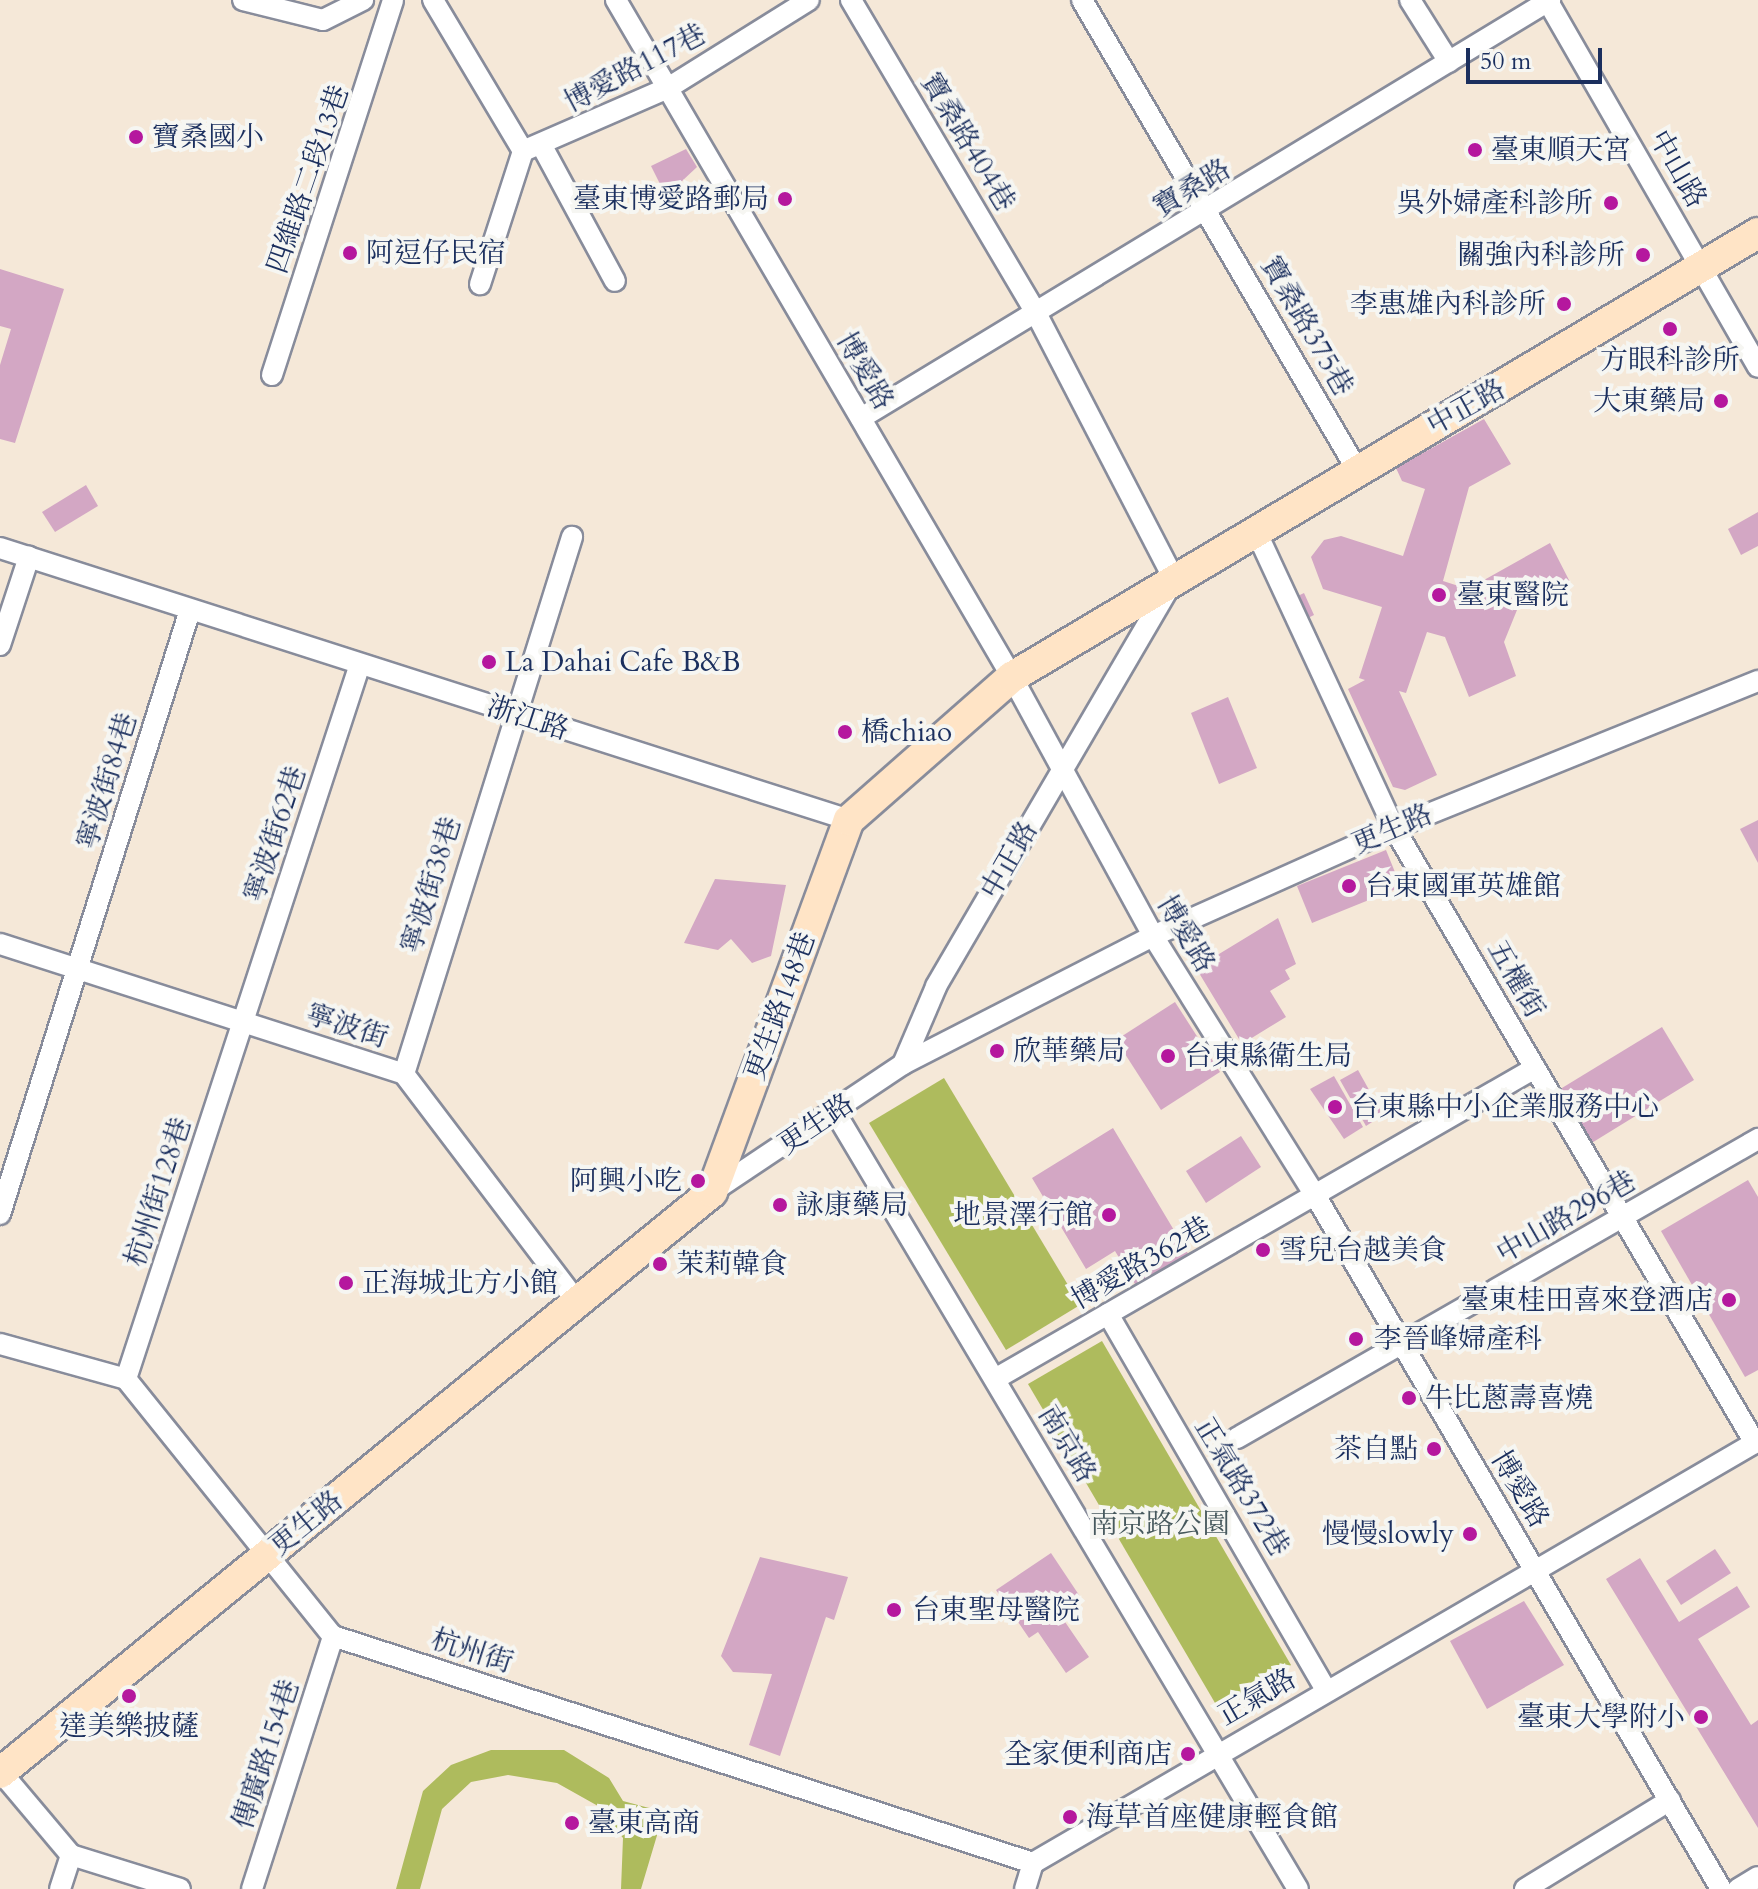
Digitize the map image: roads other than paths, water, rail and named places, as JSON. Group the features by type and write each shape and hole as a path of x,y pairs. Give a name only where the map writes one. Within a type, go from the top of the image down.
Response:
{"street":[{"path":"243,0 323,20 363,0"},
{"name":"四維路二段13巷","path":"272,375 393,0"},
{"path":"433,0 533,149 615,281"},
{"name":"博愛路","path":"616,0 1012,677 1153,936 1315,1195 1721,1889"},
{"name":"博愛路117巷","path":"533,149 668,88 809,0"},
{"name":"寶桑路404巷","path":"851,0 1036,313 1100,442 1174,579"},
{"name":"寶桑路375巷","path":"1082,0 1209,210 1356,468"},
{"path":"1410,0 1449,62"},
{"name":"寶桑路","path":"861,418 1209,210 1549,0"},
{"name":"中山路","path":"1549,0 1758,367"},
{"path":"480,284 533,149"},
{"name":"中正路","path":"1012,677 1356,468 1758,233"},
{"name":"五權街","path":"1255,529 1394,828 1756,1442"},
{"name":"寧波街38巷","path":"404,1074 511,713 572,537"},
{"name":"浙江路","path":"0,548 849,820"},
{"path":"0,645 29,557"},
{"name":"中正路","path":"903,1064 936,987 1062,766 1174,579"},
{"name":"寧波街84巷","path":"0,1214 190,610"},
{"name":"寧波街62巷","path":"243,1022 360,664"},
{"path":"849,820 1012,677"},
{"name":"更生路","path":"0,1772 712,1192 903,1064 1153,936 1394,828 1758,681"},
{"name":"更生路148巷","path":"712,1192 849,820"},
{"name":"寧波街","path":"0,944 404,1074 577,1302"},
{"name":"杭州街128巷","path":"126,1379 243,1022"},
{"name":"博愛路362巷","path":"995,1379 1535,1068"},
{"name":"南京路","path":"835,1112 1219,1751 1298,1889"},
{"name":"中山路296巷","path":"1237,1438 1758,1139"},
{"name":"正氣路372巷","path":"1108,1314 1326,1690"},
{"path":"0,1344 126,1379 270,1553 333,1636"},
{"name":"正氣路","path":"1033,1863 1219,1751 1756,1442"},
{"name":"杭州街","path":"333,1636 1033,1863"},
{"name":"傳廣路154巷","path":"252,1889 333,1636"},
{"path":"0,1772 71,1855 180,1889"},
{"path":"1525,1889 1670,1800"},
{"path":"60,1889 71,1855"},
{"path":"1025,1889 1033,1863"},
{"path":"1738,1889 1758,1877"}],"place":[{"name":"寶桑國小","path":"136,137"},
{"name":"臺東順天宮","path":"1475,150"},
{"name":"臺東博愛路郵局","path":"785,199"},
{"name":"吳外婦產科診所","path":"1611,203"},
{"name":"阿逗仔民宿","path":"350,253"},
{"name":"關強內科診所","path":"1643,255"},
{"name":"李惠雄內科診所","path":"1564,304"},
{"name":"方眼科診所","path":"1670,329"},
{"name":"大東藥局","path":"1721,401"},
{"name":"臺東醫院","path":"1439,595"},
{"name":"La Dahai Cafe B&B","path":"489,662"},
{"name":"橋chiao","path":"845,732"},
{"name":"台東國軍英雄館","path":"1349,886"},
{"name":"欣華藥局","path":"997,1051"},
{"name":"台東縣衛生局","path":"1168,1056"},
{"name":"台東縣中小企業服務中心","path":"1335,1107"},
{"name":"阿興小吃","path":"698,1181"},
{"name":"詠康藥局","path":"780,1205"},
{"name":"地景澤行館","path":"1109,1215"},
{"name":"雪兒台越美食","path":"1263,1250"},
{"name":"茉莉韓食","path":"660,1264"},
{"name":"正海城北方小館","path":"346,1283"},
{"name":"臺東桂田喜來登酒店","path":"1729,1300"},
{"name":"李晉峰婦產科","path":"1356,1339"},
{"name":"牛比蔥壽喜燒","path":"1409,1398"},
{"name":"茶自點","path":"1434,1449"},
{"name":"慢慢slowly","path":"1470,1534"},
{"name":"台東聖母醫院","path":"894,1610"},
{"name":"達美樂披薩","path":"129,1696"},
{"name":"臺東大學附小","path":"1701,1717"},
{"name":"全家便利商店","path":"1188,1754"},
{"name":"海草首座健康輕食館","path":"1070,1817"},
{"name":"臺東高商","path":"572,1823"}],"park label":[{"name":"南京路公園","path":"1160,1524"}]}
